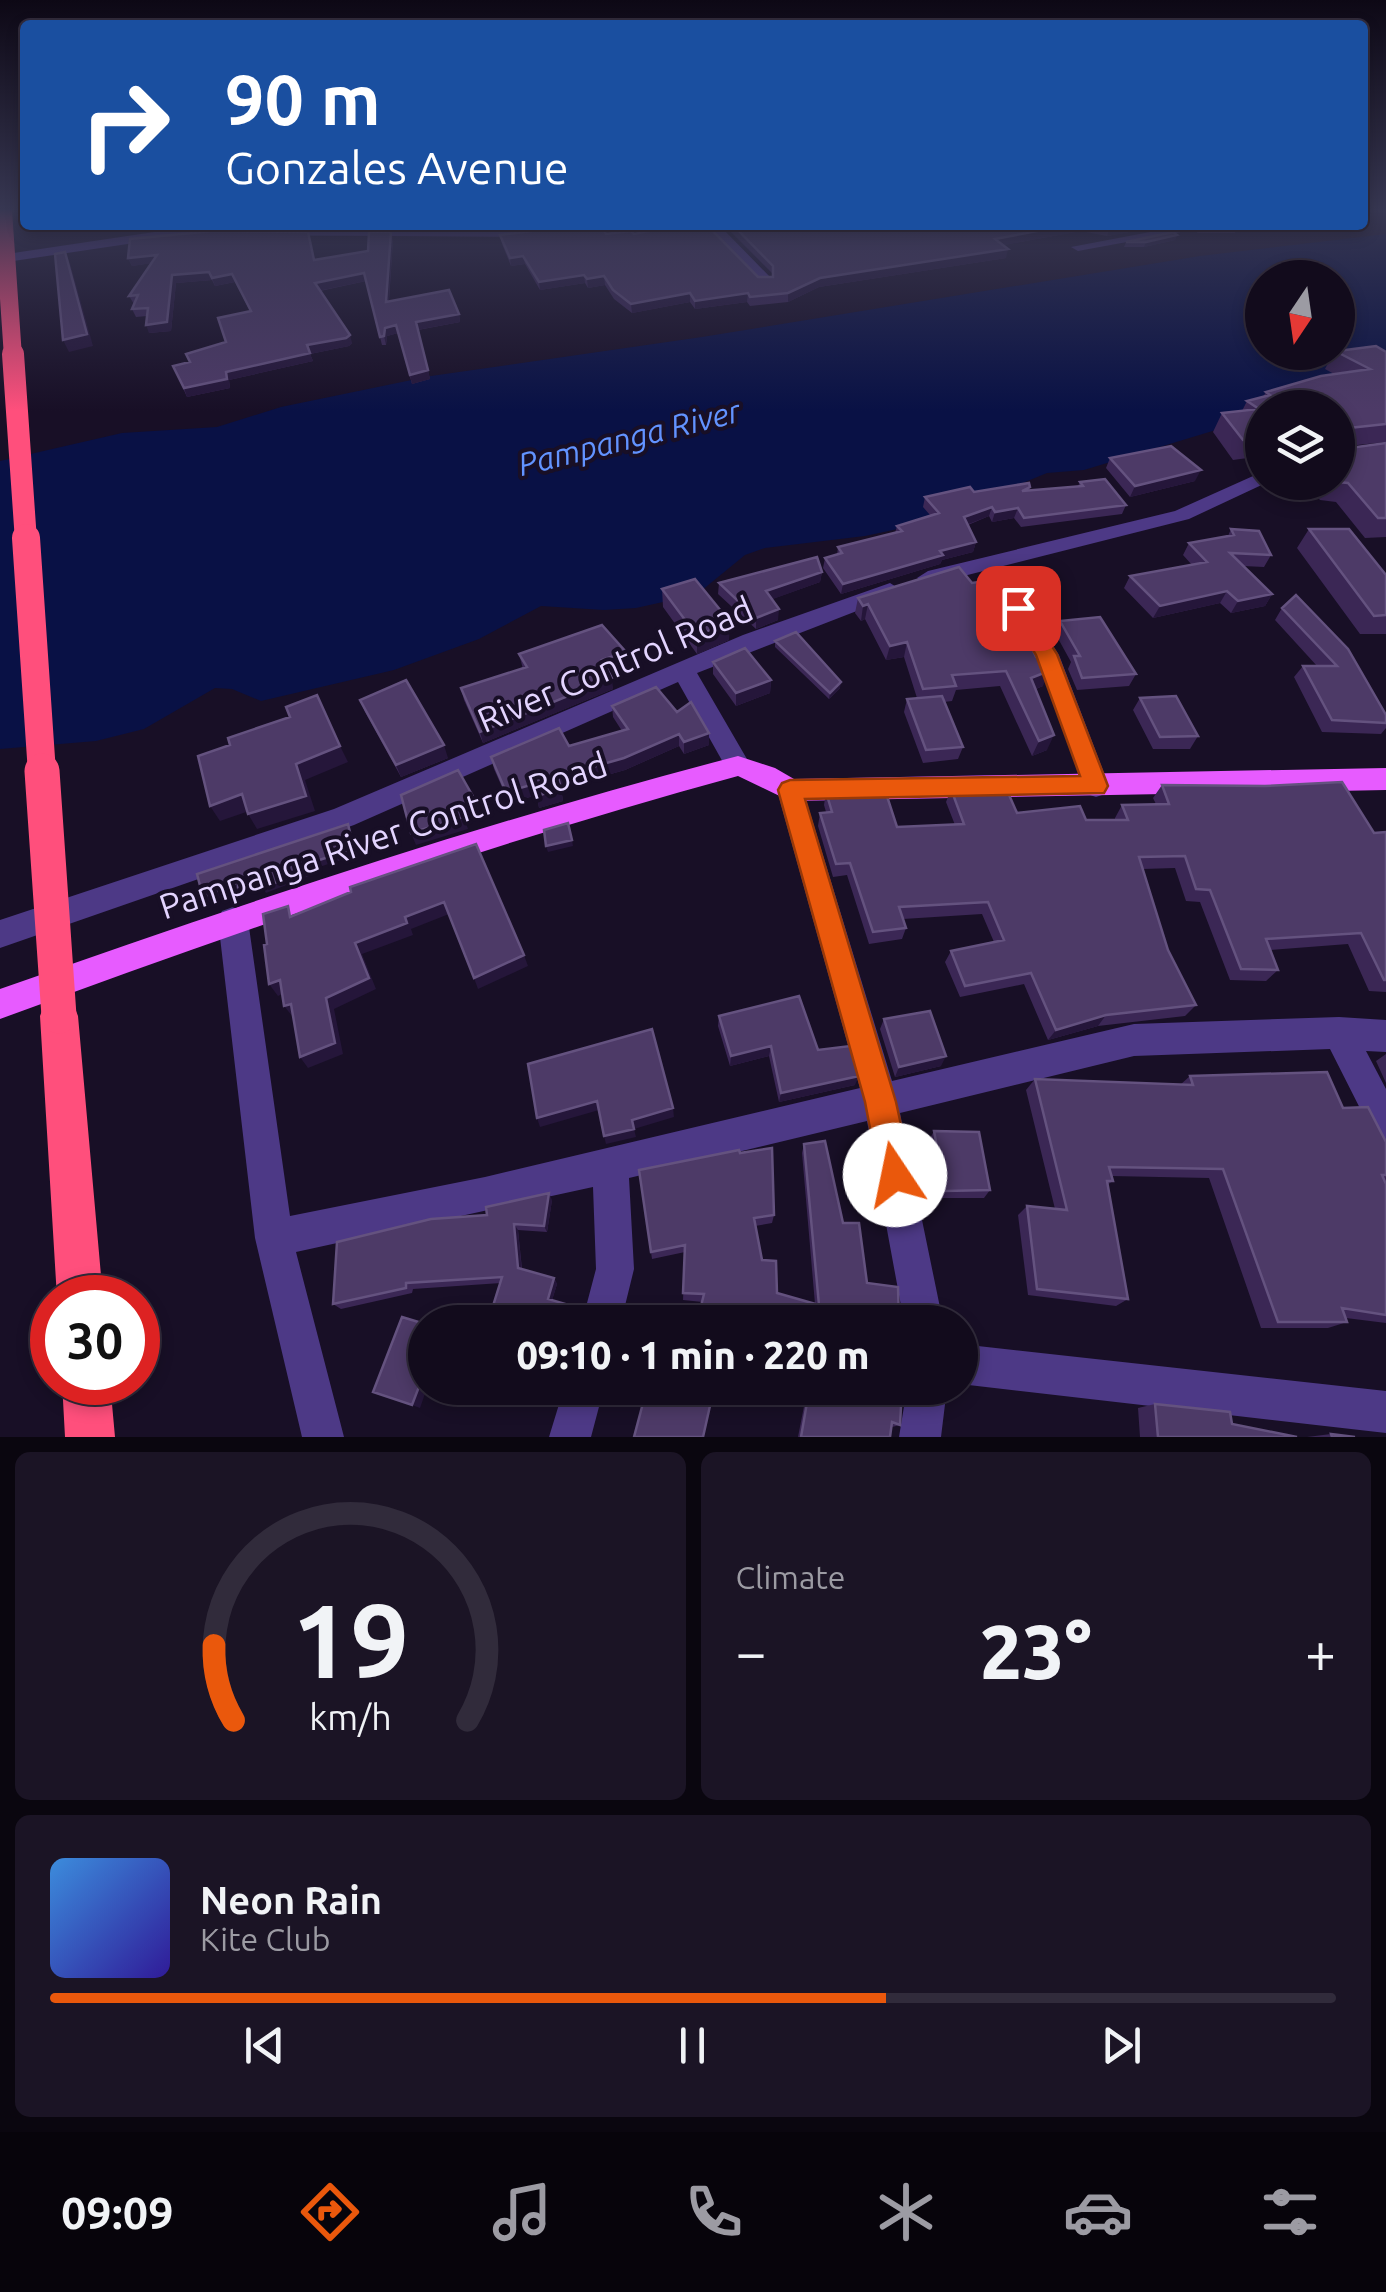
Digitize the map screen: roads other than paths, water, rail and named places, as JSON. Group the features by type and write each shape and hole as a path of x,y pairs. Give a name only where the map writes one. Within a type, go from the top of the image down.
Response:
{"highway":[{"path":"7,277 78,1275"},
{"path":"88,1405 90,1437"}],"main road":[{"path":"738,766 766,775 790,790 1386,780"},
{"name":"Pampanga River Control Road","path":"0,1004 233,920 577,810 738,766"}],"street":[{"path":"762,277 765,280"},
{"name":"River Control Road","path":"0,934 134,885 344,817 682,670 848,603 986,562 1089,541 1182,516 1245,486"},
{"path":"1004,586 1047,654 1096,786"},
{"path":"682,670 738,766"},
{"path":"790,790 881,1102 921,1305"},
{"path":"233,920 274,1238 324,1437"},
{"path":"274,1238 610,1166 1134,1040 1339,1033 1386,1036"},
{"path":"1339,1033 1386,1124"},
{"path":"606,1305 615,1269 610,1166"},
{"path":"978,1366 1386,1412"},
{"path":"570,1437 579,1405"},
{"path":"920,1437 925,1405"}],"water":[{"name":"Pampanga River","path":"1071,277 1245,277 1245,370 1355,370 1355,277 1386,277 1386,380 1342,390 1245,390 1245,421 1084,470 1047,473 926,523 865,536 765,548 745,555 701,591 681,598 604,610 541,606 479,639 394,670 261,701 232,689 215,688 144,729 96,741 0,749 0,461 122,433 217,427 281,407 431,376"}]}
